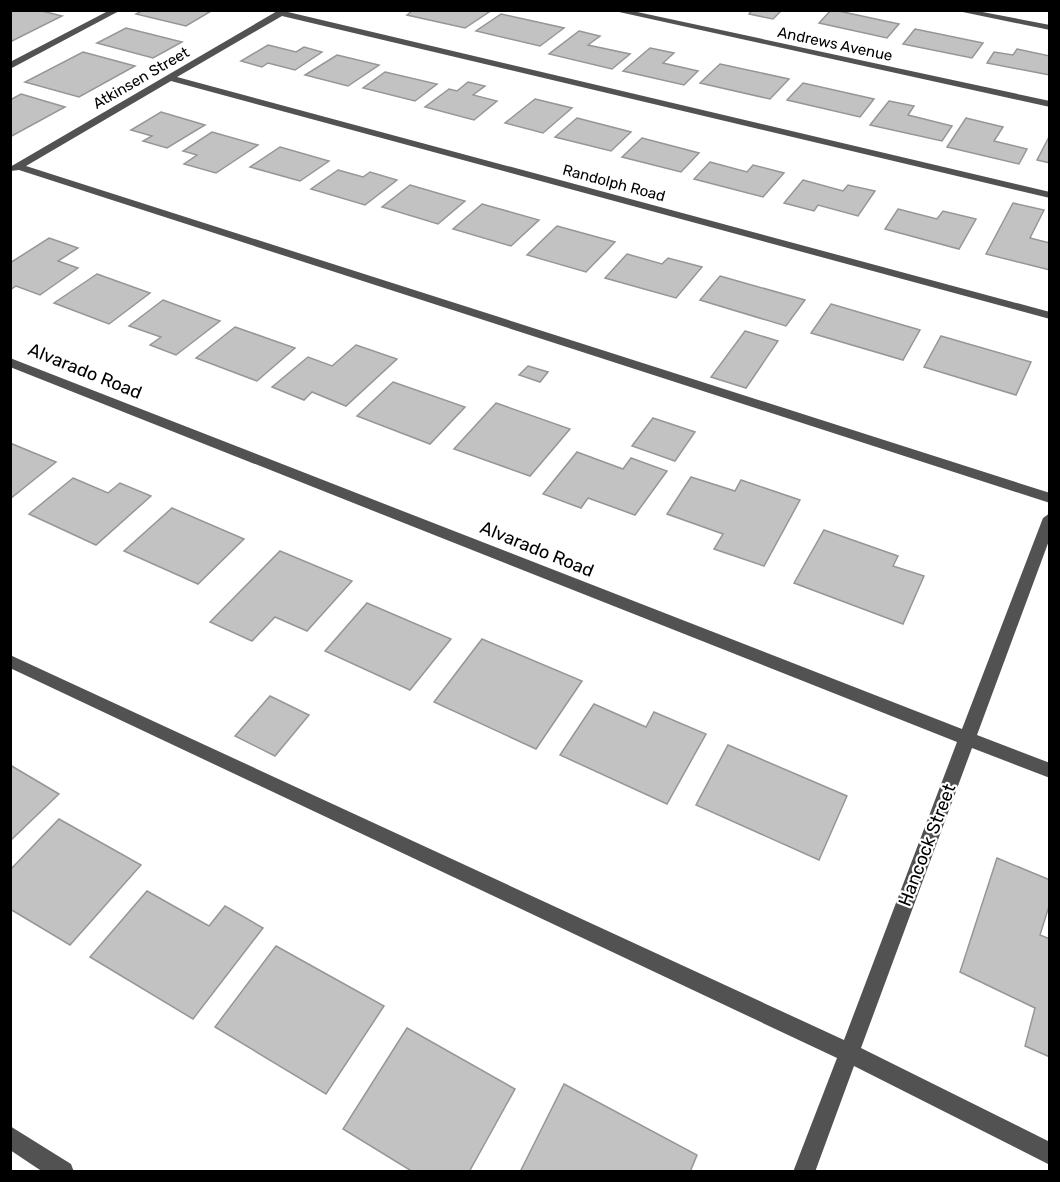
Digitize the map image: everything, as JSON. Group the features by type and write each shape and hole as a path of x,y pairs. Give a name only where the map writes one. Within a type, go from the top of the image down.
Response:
{"street":[{"name":"Andrews Avenue","path":"614,10 1050,104"},
{"path":"957,10 1050,28"},
{"path":"10,66 113,11"},
{"path":"284,12 1050,195"},
{"name":"Atkinsen Street","path":"15,169 284,12"},
{"name":"Randolph Road","path":"170,78 1050,316"},
{"path":"15,169 1050,498"},
{"name":"Alvarado Road","path":"10,362 1050,771"},
{"name":"Hancock Street","path":"804,1172 1050,518"},
{"path":"10,661 849,1053 1050,1155"},
{"path":"10,1137 63,1172"}],"building":[{"path":"10,10 38,10 62,16 10,42"},
{"path":"143,10 213,10 186,26 136,14"},
{"path":"413,10 489,12 465,28 407,15"},
{"path":"752,10 782,10 773,19 749,14"},
{"path":"831,10 899,24 887,38 819,23"},
{"path":"501,14 564,28 540,46 476,31"},
{"path":"126,28 182,42 153,58 97,43"},
{"path":"915,29 983,43 972,58 903,44"},
{"path":"579,31 600,36 588,45 630,54 612,69 549,54"},
{"path":"268,45 296,52 304,47 322,52 295,70 268,63 262,67 241,61"},
{"path":"650,48 674,53 663,63 698,71 684,85 623,71"},
{"path":"1017,49 1050,56 1050,75 987,63 994,52 1013,55"},
{"path":"83,52 135,66 79,97 25,82"},
{"path":"337,55 379,65 348,86 305,75"},
{"path":"720,64 789,79 770,99 700,83"},
{"path":"385,72 437,84 415,101 363,88"},
{"path":"468,82 485,86 473,95 497,101 474,120 425,107 449,89 457,91"},
{"path":"803,83 874,99 860,117 787,100"},
{"path":"21,94 65,107 10,137 10,100"},
{"path":"535,99 572,108 543,133 505,123"},
{"path":"889,101 914,106 908,115 952,126 942,141 870,125"},
{"path":"161,112 205,125 167,148 143,141 152,136 131,130"},
{"path":"577,118 631,132 611,151 555,137"},
{"path":"966,118 1003,127 994,141 1027,149 1019,164 947,147"},
{"path":"212,132 258,145 216,173 184,164 197,155 183,151"},
{"path":"1049,137 1050,163 1037,160"},
{"path":"642,138 699,153 681,172 622,157"},
{"path":"280,147 329,161 300,181 250,167"},
{"path":"710,162 747,172 753,165 784,173 763,197 694,179"},
{"path":"338,170 363,177 370,172 397,180 365,205 311,189"},
{"path":"803,180 843,191 848,185 875,191 858,216 818,205 814,211 784,203"},
{"path":"410,185 465,201 438,224 382,207"},
{"path":"1013,203 1044,210 1030,238 1050,243 1050,270 986,254"},
{"path":"482,204 539,220 511,246 453,229"},
{"path":"898,209 937,219 943,211 976,219 959,249 885,229"},
{"path":"557,226 615,242 586,272 527,255"},
{"path":"49,238 78,248 58,261 78,268 40,295 16,286 10,290 10,263"},
{"path":"627,254 662,264 668,258 702,267 676,298 605,278"},
{"path":"97,274 150,293 109,324 54,303"},
{"path":"720,276 805,300 786,326 700,300"},
{"path":"163,300 220,321 176,355 150,345 161,337 129,326"},
{"path":"831,304 920,330 903,360 811,333"},
{"path":"235,327 295,348 257,381 196,358"},
{"path":"745,331 778,341 746,388 711,377"},
{"path":"941,336 1031,362 1016,395 924,367"},
{"path":"356,345 397,359 346,406 312,392 304,400 272,387 308,357 332,366"},
{"path":"528,366 548,372 540,382 519,375"},
{"path":"393,382 465,407 430,444 357,416"},
{"path":"496,403 570,429 530,476 454,449"},
{"path":"653,418 695,432 675,461 632,446"},
{"path":"10,443 56,462 10,499"},
{"path":"577,452 623,469 631,458 667,471 635,515 588,498 581,508 543,494"},
{"path":"691,477 735,491 741,480 800,500 764,566 714,549 723,534 667,514"},
{"path":"73,478 108,493 120,483 151,496 96,545 29,514"},
{"path":"172,508 244,539 198,584 124,551"},
{"path":"824,530 898,556 893,566 924,576 903,624 794,583"},
{"path":"280,551 352,581 307,631 275,617 252,641 210,622"},
{"path":"367,603 451,639 410,690 325,651"},
{"path":"482,639 582,681 536,749 434,702"},
{"path":"270,696 309,715 275,756 235,736"},
{"path":"594,704 646,727 654,712 706,734 667,804 560,755"},
{"path":"728,745 847,796 819,860 696,805"},
{"path":"10,765 59,794 10,841"},
{"path":"59,819 141,865 70,945 10,909 10,870"},
{"path":"997,858 1050,880 1050,903 1040,935 1050,939 1050,1057 1025,1046 1035,1008 960,972"},
{"path":"147,891 209,926 225,906 263,928 193,1019 90,957"},
{"path":"276,946 384,1006 326,1094 215,1027"},
{"path":"407,1028 515,1089 469,1172 413,1172 343,1129"},
{"path":"564,1084 697,1155 690,1172 520,1172"}]}
